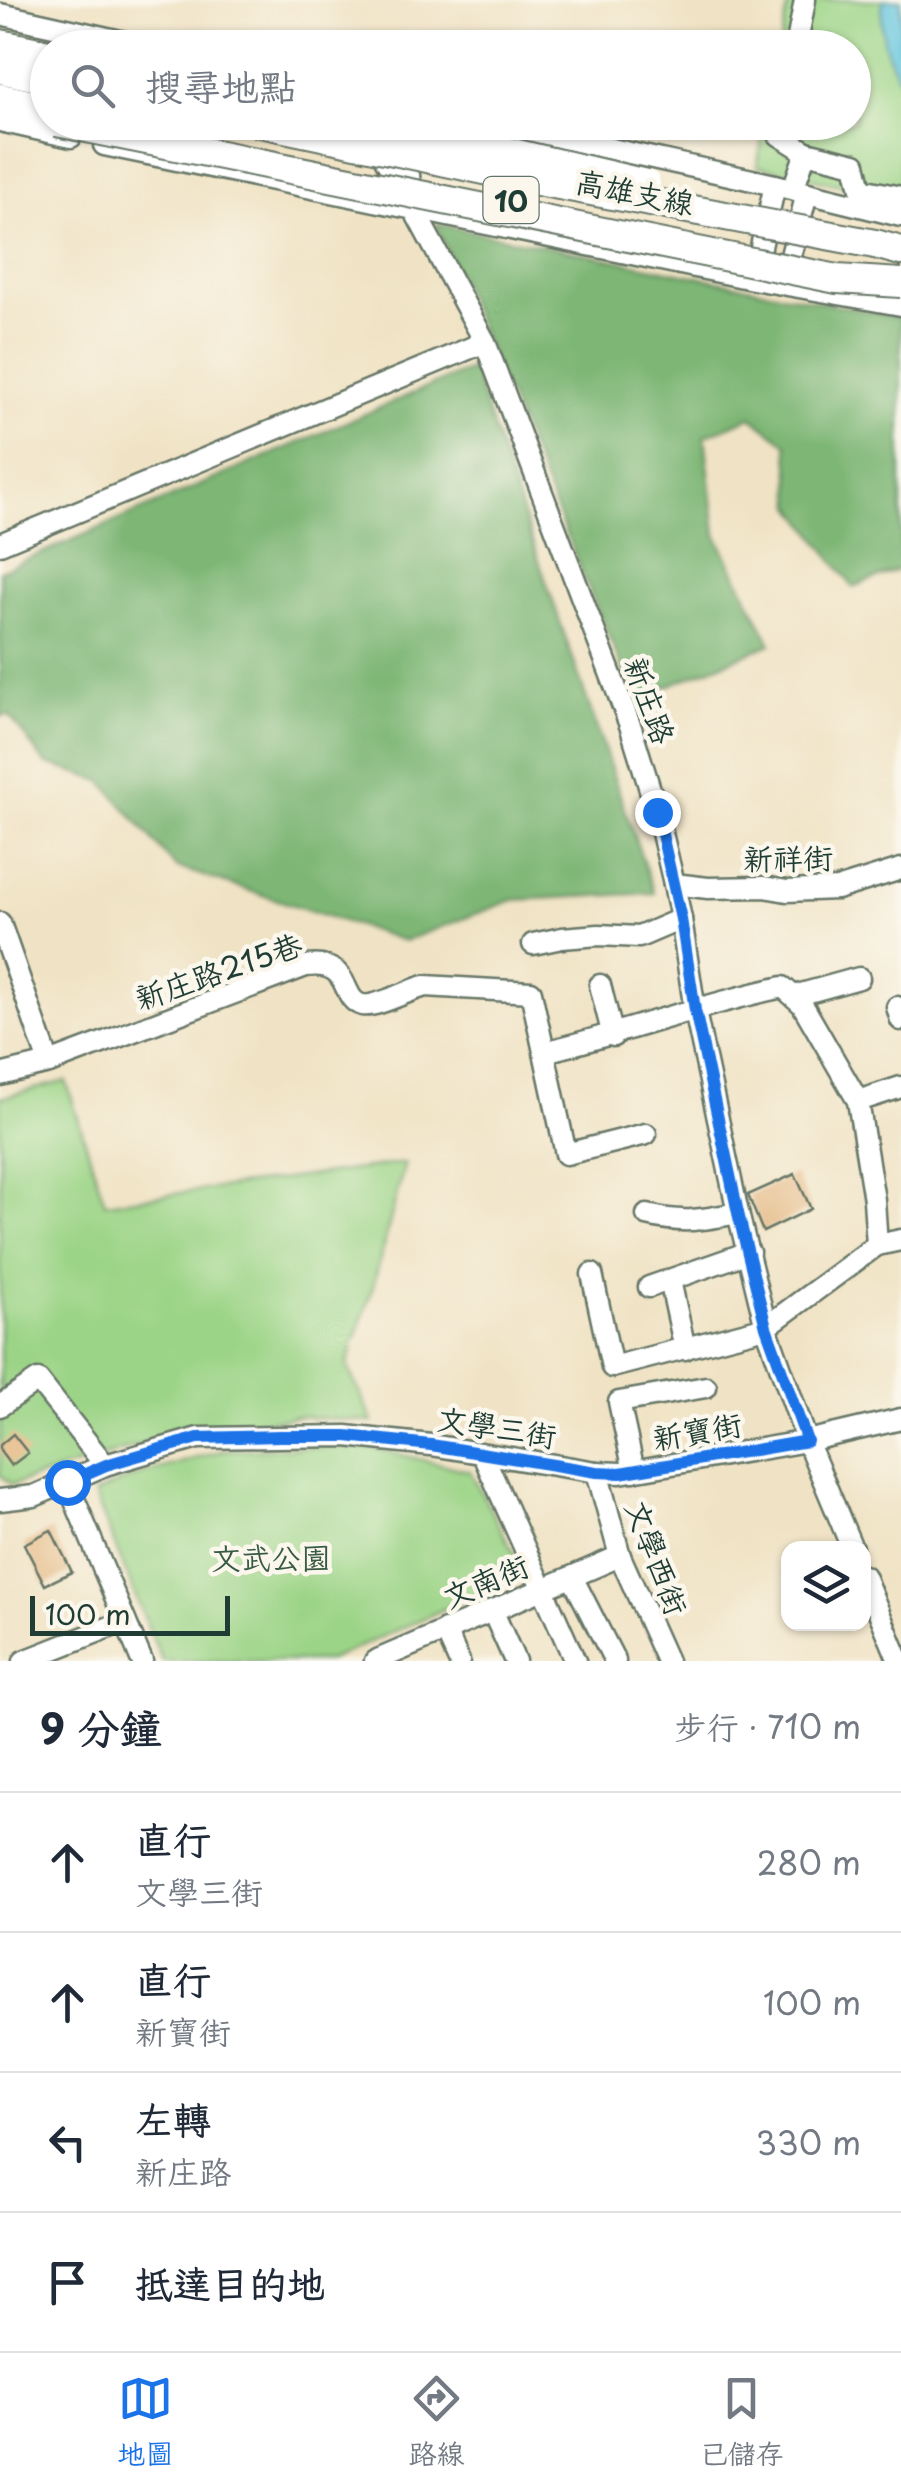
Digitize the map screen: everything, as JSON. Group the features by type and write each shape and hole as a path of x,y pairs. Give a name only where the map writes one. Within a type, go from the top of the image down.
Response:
{"highway":[{"path":"0,44 30,50"},
{"path":"0,69 30,75"},
{"path":"0,98 30,104"},
{"path":"0,111 30,117"},
{"path":"147,140 837,278 901,280"},
{"name":"高雄支線","path":"210,140 901,280"},
{"name":"高雄支線","path":"342,140 888,248"},
{"path":"458,140 786,216 888,248"}],"street":[{"path":"799,30 805,0"},
{"path":"0,14 72,30"},
{"path":"0,121 30,128"},
{"path":"85,140 753,279 901,305"},
{"path":"374,140 413,208"},
{"name":"新庄路","path":"404,140 413,208 484,342 631,728 674,884 695,1010 766,1327 807,1441 849,1541"},
{"path":"570,140 901,216"},
{"path":"787,140 806,152 855,164 861,189 901,198"},
{"path":"753,279 806,152"},
{"path":"783,284 792,189"},
{"path":"0,544 484,342"},
{"name":"新祥街","path":"674,884 786,891 837,889 901,869"},
{"path":"533,944 599,935 638,937 681,919"},
{"path":"0,1076 49,1064 1,929"},
{"name":"新庄路215巷","path":"49,1064 306,966 321,964 340,975 356,1002 364,1006 425,986 531,992 544,1052"},
{"path":"794,996 859,978"},
{"path":"600,985 613,1036"},
{"path":"646,1134 566,1154 544,1052 783,986 802,1004 858,1101 877,1245"},
{"path":"858,1101 901,1087"},
{"path":"647,1215 689,1222 738,1213"},
{"path":"592,1274 612,1367 766,1327 877,1245 901,1240"},
{"path":"649,1287 749,1252"},
{"path":"670,1280 685,1349"},
{"path":"0,1406 38,1380 106,1465"},
{"path":"627,1472 620,1402 706,1386"},
{"name":"新寶街","path":"627,1472 900,1423"},
{"name":"文學三街","path":"5,1495 34,1496 106,1465 198,1438 346,1436 431,1445 597,1472 627,1472"},
{"path":"483,1455 575,1661"},
{"name":"文學西街","path":"597,1472 620,1556 668,1661"},
{"path":"67,1482 142,1661"},
{"name":"文南街","path":"375,1661 620,1556"},
{"path":"572,1577 616,1661"},
{"path":"871,1593 899,1661"},
{"path":"492,1610 515,1661"},
{"path":"24,1661 48,1657 125,1622"},
{"path":"445,1630 460,1661"}],"green space":[{"path":"789,0 901,0 901,199 757,166 762,140 871,140 871,30 783,30"},
{"path":"436,224 901,318 901,569 853,587 793,506 787,444 751,417 705,436 716,534 771,644 635,699"},
{"path":"472,368 654,893 513,900 404,941 176,867 102,781 45,763 9,715 0,716 0,571"},
{"path":"66,1081 105,1203 405,1163 372,1290 347,1365 373,1422 296,1416 143,1444 12,1485 0,1475 0,1098"},
{"name":"文武公園","path":"373,1448 470,1471 526,1576 327,1661 162,1661 94,1494 132,1477 224,1450"}],"water":[{"path":"883,0 901,0 901,82 884,42"}],"building":[{"path":"795,1174 811,1209 763,1232 748,1195"},
{"path":"13,1434 28,1453 11,1466 0,1445"},
{"path":"51,1530 72,1572 45,1585 24,1544"}],"route":[{"path":"67,1482 106,1465 198,1438 346,1436 620,1473 807,1441 766,1327 738,1213 657,812"}]}
